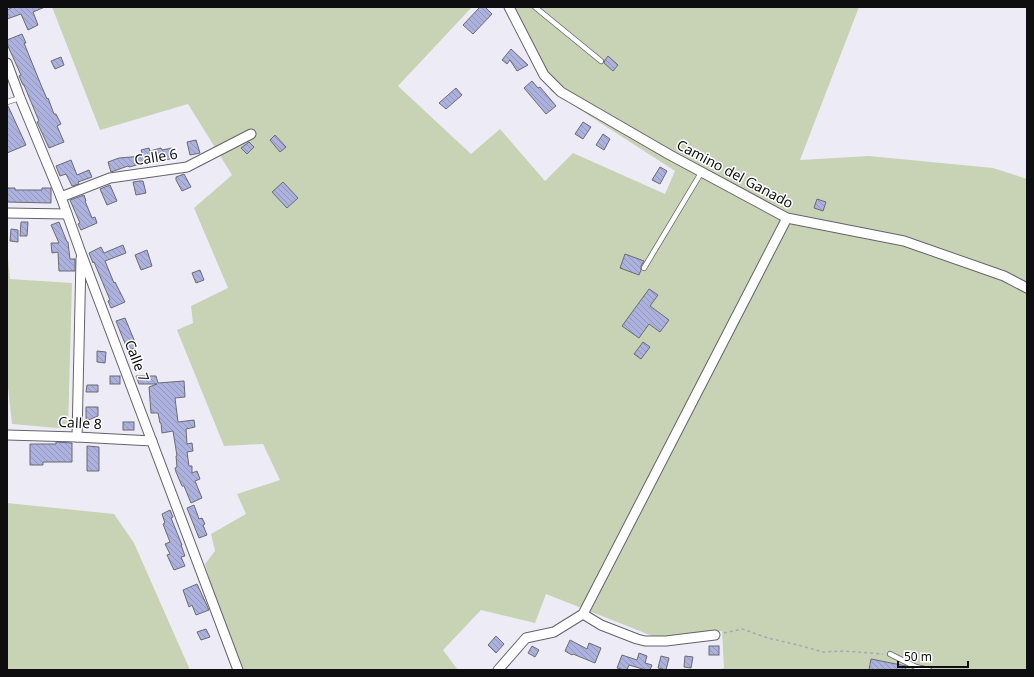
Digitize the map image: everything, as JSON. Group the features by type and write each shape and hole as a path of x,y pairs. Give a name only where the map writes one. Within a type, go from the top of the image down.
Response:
{"street":[{"name":"Camino del Ganado","path":"508,7 544,74 561,92 701,173 781,216 904,240 1004,276 1027,288"},
{"name":"Calle 7","path":"7,63 10,76 61,197 238,670"},
{"name":"Calle 6","path":"61,197 110,178 187,167 252,134"},
{"path":"7,213 67,214"},
{"path":"498,670 526,638 554,632 583,614 788,218"},
{"path":"77,437 81,253"},
{"name":"Calle 8","path":"7,435 152,441"},
{"path":"583,614 601,625 645,641 666,641 715,635"}],"lane":[{"path":"535,7 602,61"},
{"path":"7,102 20,98"},
{"path":"644,268 701,173"},
{"path":"890,654 916,668 929,670"}],"path":[{"path":"715,635 742,629 768,638 823,652 844,651 890,654"}],"green space":[{"path":"52,7 472,7 398,86 471,154 500,129 545,181 573,153 665,194 675,171 551,91 516,31 504,7 859,7 800,160 869,156 993,168 1027,179 1027,670 719,670 724,668 722,631 655,637 546,594 535,623 481,610 443,650 458,670 236,670 205,564 215,551 211,534 246,514 237,494 280,480 263,444 224,446 177,330 193,323 191,306 228,288 194,208 232,175 188,104 100,130"},
{"path":"7,249 10,279 72,283 68,429 12,424 7,378"},
{"path":"7,503 114,514 134,543 190,670 7,670"}],"building":[{"path":"13,7 45,7 33,12 38,25 28,30 21,14 7,19 7,10"},
{"path":"480,7 485,7 492,14 473,34 463,25"},
{"path":"22,34 26,43 24,43 47,99 48,98 54,114 56,114 61,124 57,126 64,142 49,148 37,122 39,121 7,44 7,40"},
{"path":"511,49 528,65 517,71 510,60 507,64 502,60"},
{"path":"608,56 618,65 613,71 604,63"},
{"path":"61,57 64,65 55,69 51,61"},
{"path":"532,81 538,88 540,87 556,106 546,114 524,88"},
{"path":"456,88 462,95 446,109 439,103"},
{"path":"7,106 26,145 7,153"},
{"path":"583,122 591,127 583,139 575,134"},
{"path":"603,134 610,139 604,150 596,145"},
{"path":"275,135 286,147 280,152 270,140"},
{"path":"196,140 200,153 190,155 187,142"},
{"path":"249,142 254,147 247,154 241,148"},
{"path":"149,148 150,151 161,148 162,150 172,148 174,158 128,166 111,172 108,162 119,158 143,156 141,150"},
{"path":"71,160 77,175 89,170 92,177 72,186 66,174 60,176 56,166"},
{"path":"660,167 667,171 660,184 652,180"},
{"path":"184,174 191,187 182,191 176,177"},
{"path":"143,181 146,193 136,195 133,182"},
{"path":"283,182 298,198 287,208 272,192"},
{"path":"110,185 117,201 107,205 100,189"},
{"path":"7,188 15,188 15,190 42,190 42,188 51,188 51,203 7,202"},
{"path":"84,195 92,218 95,217 97,223 81,230 78,224 80,223 70,200"},
{"path":"817,199 826,202 823,211 814,208"},
{"path":"21,222 28,222 27,236 20,236"},
{"path":"59,222 68,242 70,259 75,259 75,271 59,271 58,252 52,253 51,243 59,243 51,225"},
{"path":"11,229 18,230 18,242 10,241"},
{"path":"123,245 126,253 105,261 114,283 115,282 125,302 111,308 108,301 110,300 89,253 101,247 104,253"},
{"path":"147,250 152,266 141,270 135,255"},
{"path":"625,254 644,261 639,275 620,268"},
{"path":"200,270 204,280 196,283 192,273"},
{"path":"649,289 658,295 650,306 669,320 660,332 649,324 639,338 622,326"},
{"path":"125,318 137,347 128,351 116,321"},
{"path":"643,342 650,347 641,359 634,354"},
{"path":"97,351 106,352 105,363 97,362"},
{"path":"110,376 120,376 120,384 110,384"},
{"path":"136,376 156,376 158,383 184,381 185,397 175,398 178,422 194,420 195,427 186,429 187,444 192,443 193,451 187,452 189,466 192,466 192,473 197,471 200,479 195,481 202,498 191,503 175,468 177,467 177,456 173,431 162,433 158,413 151,413 149,387 157,384 139,384"},
{"path":"87,385 98,385 98,392 86,392"},
{"path":"86,407 98,407 98,416 86,421"},
{"path":"123,422 134,422 134,430 123,430"},
{"path":"56,442 72,443 72,462 43,462 43,465 30,465 30,444 56,444"},
{"path":"87,446 99,447 99,471 87,471"},
{"path":"194,505 199,519 202,518 205,524 203,525 207,535 199,538 187,508"},
{"path":"170,510 173,517 171,518 185,556 181,557 185,566 174,570 167,555 170,554 165,544 170,542 163,524 165,523 162,514"},
{"path":"197,584 209,610 196,615 192,605 189,607 183,590"},
{"path":"206,629 210,637 201,640 197,632"},
{"path":"496,636 504,644 496,653 488,645"},
{"path":"570,640 587,649 589,643 601,648 595,663 565,651"},
{"path":"532,646 539,650 535,657 528,653"},
{"path":"709,646 719,646 719,655 709,655"},
{"path":"639,653 647,656 645,663 652,665 650,670 629,665 627,670 617,668 622,655 637,660"},
{"path":"661,656 669,658 666,670 658,668"},
{"path":"685,656 693,657 691,668 684,667"},
{"path":"871,659 906,666 905,670 869,670"}]}
